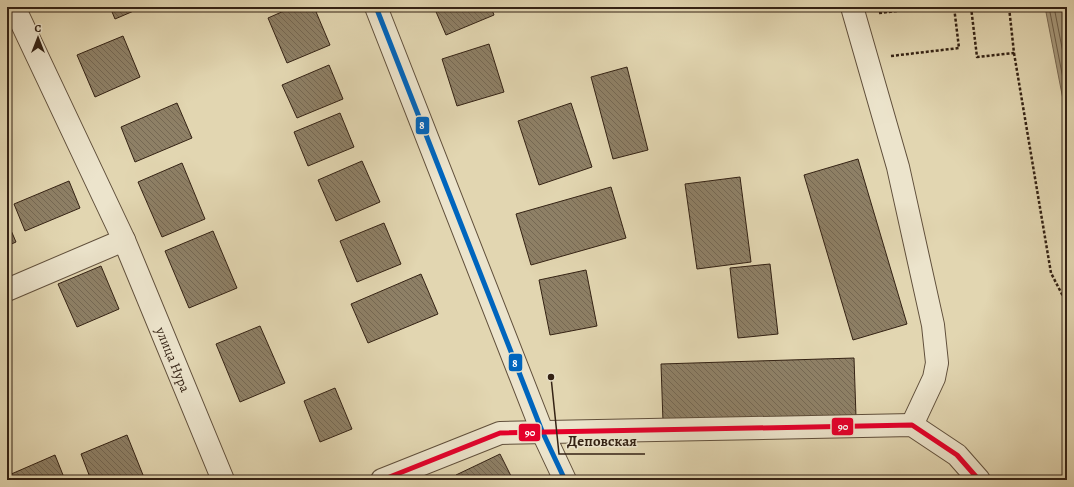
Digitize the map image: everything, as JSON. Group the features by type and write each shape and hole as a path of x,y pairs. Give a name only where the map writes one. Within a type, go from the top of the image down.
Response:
{"street":[{"name":"улица Нура","path":"14,7 124,240 223,480"},
{"path":"376,7 542,431 565,480"},
{"path":"854,12 898,168 933,325 937,363 934,378 912,424"},
{"path":"7,290 124,240"},
{"path":"382,480 500,433 912,424 957,455 979,480"}],"path":[{"path":"854,12 933,7"},
{"path":"921,52 959,48 954,7"},
{"path":"971,7 977,57 1014,53"},
{"path":"1009,7 1014,53 1051,273 1067,304"}],"water":[{"path":"1045,7 1067,7 1067,120"}],"building":[{"path":"110,7 143,7 115,19"},
{"path":"293,7 314,7 330,45 287,63 268,18"},
{"path":"434,7 491,7 494,15 446,35"},
{"path":"123,36 140,77 95,97 77,55"},
{"path":"489,44 504,92 457,106 442,59"},
{"path":"329,65 343,99 297,118 282,85"},
{"path":"627,67 648,150 613,159 591,77"},
{"path":"177,103 192,138 135,162 121,127"},
{"path":"571,103 592,167 539,185 518,121"},
{"path":"340,113 354,147 308,166 294,132"},
{"path":"858,159 907,324 853,340 804,175"},
{"path":"362,161 380,202 336,221 318,180"},
{"path":"182,163 205,219 162,237 138,182"},
{"path":"740,177 751,262 697,269 685,184"},
{"path":"69,181 80,208 25,231 14,204"},
{"path":"611,187 626,238 531,265 516,214"},
{"path":"7,221 16,242 7,246"},
{"path":"384,223 401,264 357,282 340,241"},
{"path":"213,231 237,288 189,308 165,251"},
{"path":"770,264 778,334 738,338 730,268"},
{"path":"101,266 119,309 77,327 58,284"},
{"path":"586,270 597,326 550,335 539,280"},
{"path":"421,274 438,314 368,343 351,304"},
{"path":"260,326 285,383 240,402 216,344"},
{"path":"854,358 856,417 663,422 661,364"},
{"path":"335,388 352,429 320,442 304,401"},
{"path":"127,435 145,480 91,480 81,454"},
{"path":"500,454 513,480 459,480 456,475"},
{"path":"55,455 65,480 11,480 9,475"}],"transit line":[{"name":"8","path":"376,7 542,431 565,480"},
{"name":"90","path":"382,480 500,433 912,425 957,455 979,480"}],"place":[{"name":"Деповская","path":"551,377"}]}
